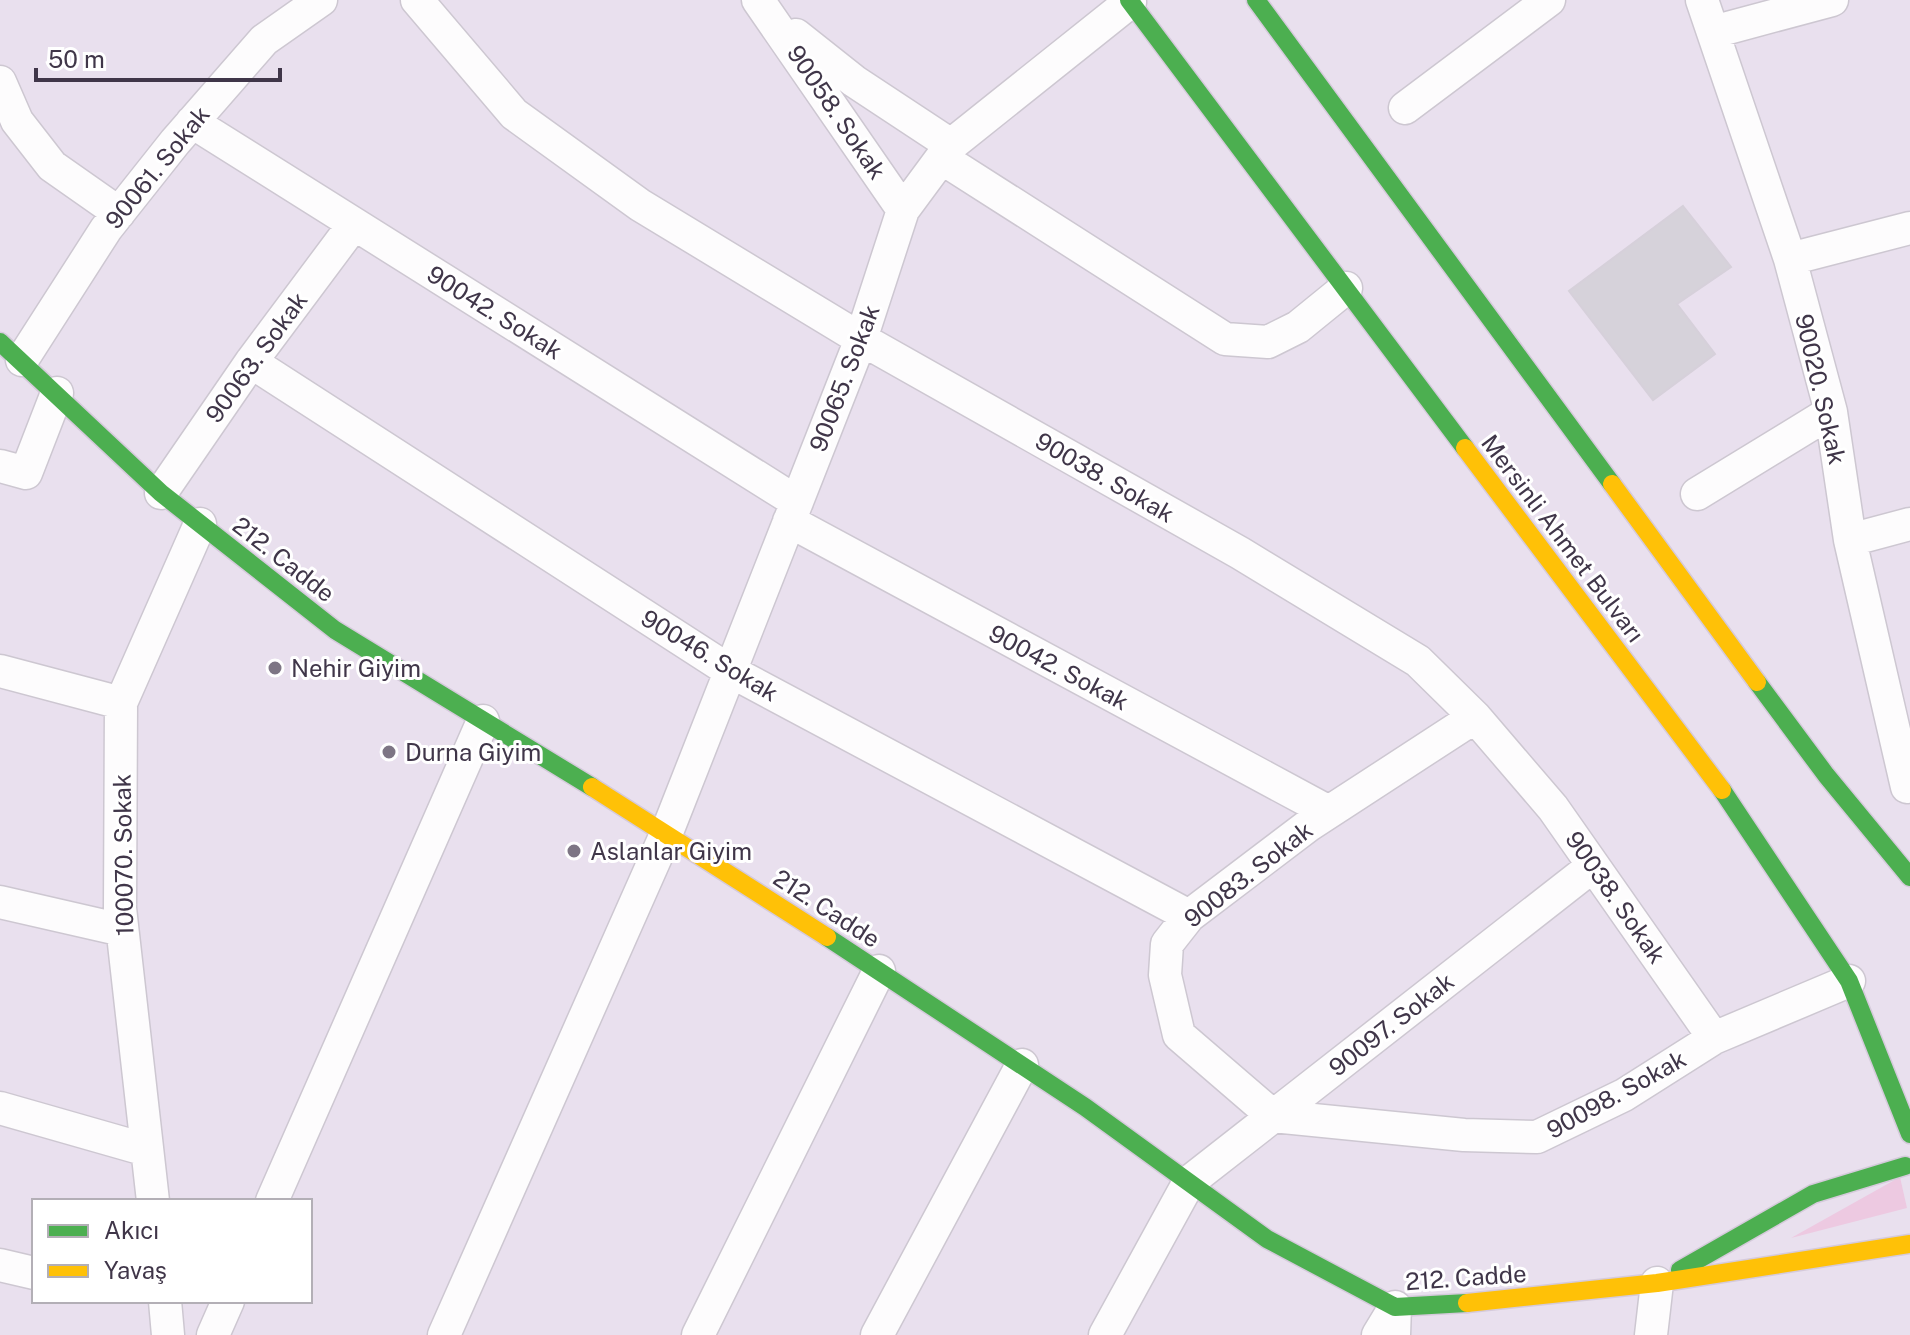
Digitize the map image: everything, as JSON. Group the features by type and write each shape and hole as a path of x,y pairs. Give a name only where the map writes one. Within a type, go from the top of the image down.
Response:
{"main road":[{"path":"1256,0 1826,775 1910,877"},
{"name":"Mersinli Ahmet Bulvarı","path":"1129,1 1715,780 1849,981 1910,1134"},
{"name":"212. Cadde","path":"11,351 161,493 335,630 667,832 1022,1065 1267,1239 1394,1321 1472,1303 1657,1283 1910,1244"},
{"path":"1657,1283 1813,1194 1906,1173 1910,1147"}],"street":[{"name":"90061. Sokak","path":"11,351 192,122 264,40 321,0"},
{"path":"1405,108 1549,0"},
{"name":"90020. Sokak","path":"1702,0 1790,259 1831,412 1850,540 1908,787"},
{"path":"1713,32 1832,0"},
{"name":"90065. Sokak","path":"444,1335 667,832 861,339 903,210 947,152 1129,1"},
{"name":"90038. Sokak","path":"423,3 514,114 640,205 861,339 1240,553 1418,661 1475,717 1553,808 1714,1038"},
{"name":"90058. Sokak","path":"765,8 947,152 1225,339 1268,342 1298,327 1346,288"},
{"name":"90058. Sokak","path":"765,8 903,210"},
{"path":"0,82 17,121 52,166 119,213"},
{"name":"90042. Sokak","path":"192,122 793,511 1329,812"},
{"name":"90063. Sokak","path":"161,493 251,362 354,224"},
{"path":"1790,259 1910,228"},
{"name":"90046. Sokak","path":"251,362 730,671 1189,916"},
{"path":"0,466 26,473 57,393"},
{"path":"1697,494 1831,412"},
{"name":"100070. Sokak","path":"153,1199 122,930 121,703 200,524"},
{"path":"1850,540 1910,524"},
{"path":"0,671 121,703"},
{"name":"90083. Sokak","path":"1273,1116 1179,1035 1165,975 1167,944 1189,916 1329,812 1475,717"},
{"path":"273,1199 483,721"},
{"name":"90097. Sokak","path":"1189,1182 1593,866"},
{"path":"0,902 122,930"},
{"path":"698,1335 879,971"},
{"name":"90098. Sokak","path":"1273,1116 1464,1135 1537,1137 1624,1095 1714,1038 1849,981"},
{"path":"877,1335 1022,1065"},
{"path":"0,1108 147,1150"},
{"path":"1105,1335 1189,1182"},
{"path":"0,1265 32,1273"},
{"path":"1651,1335 1657,1283"},
{"path":"213,1335 227,1303"},
{"path":"1378,1335 1394,1321"}],"shaded area":[{"path":"0,0 1910,0 1910,1335 0,1335"},
{"path":"1900,1177 1907,1208 1791,1238"}],"building":[{"path":"1683,206 1731,267 1677,304 1715,354 1653,400 1569,291"}],"traffic: fast":[{"path":"1129,0 1465,448"},
{"path":"1256,0 1612,484"},
{"path":"0,342 161,493 335,630 592,787"},
{"path":"1757,682 1826,775 1910,877"},
{"path":"1722,790 1849,981 1910,1134"},
{"path":"827,937 1085,1107 1267,1239 1395,1307 1467,1303"},
{"path":"1680,1270 1813,1194 1905,1166"}],"traffic: slow":[{"path":"1465,448 1722,790"},
{"path":"1612,484 1757,682"},
{"path":"592,787 827,937"},
{"path":"1467,1303 1657,1283 1910,1244"}],"place":[{"name":"Nehir Giyim","path":"275,668"},
{"name":"Durna Giyim","path":"389,752"},
{"name":"Aslanlar Giyim","path":"574,851"}]}
